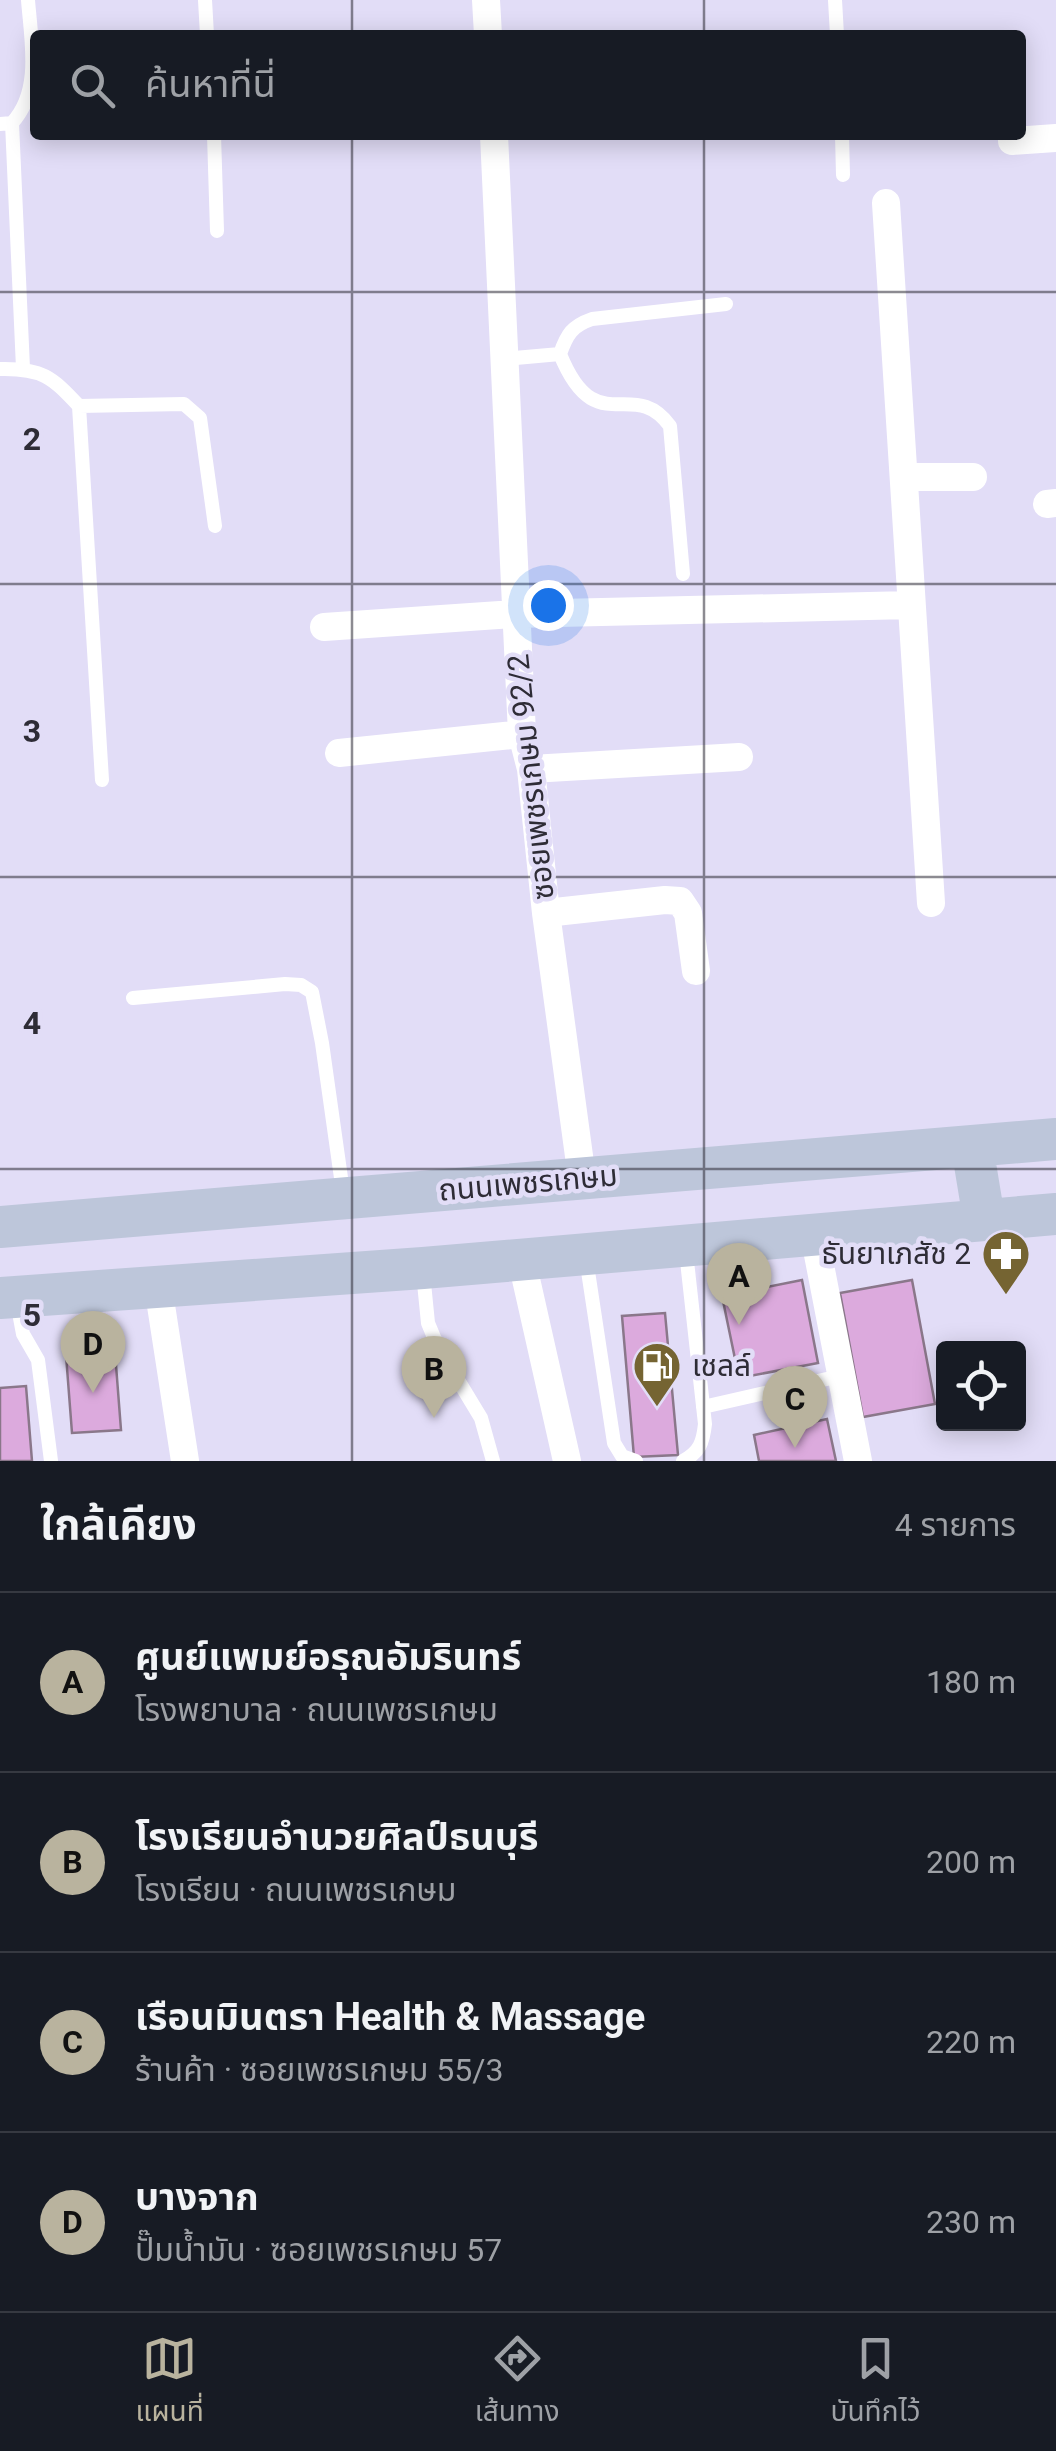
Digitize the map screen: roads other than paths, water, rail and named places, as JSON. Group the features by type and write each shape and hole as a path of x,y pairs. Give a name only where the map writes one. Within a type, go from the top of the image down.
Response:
{"main road":[{"name":"ถนนเพชรเกษม","path":"0,1227 1056,1138"},
{"path":"972,1146 984,1219"},
{"path":"8,1297 423,1268 984,1219 1055,1223"}],"street":[{"path":"486,0 488,30"},
{"path":"1026,139 1056,138"},
{"name":"ซอยเพชรเกษม 92/2","path":"494,140 522,734 531,769 582,1178"},
{"path":"886,203 930,904"},
{"path":"904,477 973,477"},
{"path":"324,626 515,614 911,605"},
{"path":"338,753 522,734"},
{"path":"531,769 739,757"},
{"path":"546,913 680,901 688,913 696,971"},
{"path":"814,1234 858,1461"},
{"path":"521,1258 567,1461"},
{"path":"158,1286 186,1461"}],"lane":[{"path":"28,0 30,31"},
{"path":"204,0 207,30"},
{"path":"835,0 837,30"},
{"path":"24,368 6,123 22,112 30,79"},
{"path":"214,140 217,231"},
{"path":"842,140 843,175"},
{"path":"683,574 670,426 661,413 644,406 594,403 577,388 560,354 575,325 592,319 726,304"},
{"path":"503,359 560,354"},
{"path":"0,369 24,368 56,380 79,406 102,780"},
{"path":"79,406 184,404 200,418 215,526"},
{"path":"133,998 286,984 301,984 312,992 344,1199"},
{"path":"683,1461 695,1454 703,1442 686,1244"},
{"path":"585,1252 614,1444 622,1456 636,1461"},
{"path":"423,1268 428,1324 481,1418 494,1461"},
{"path":"8,1297 22,1334 38,1360 51,1461"},
{"path":"703,1407 840,1376"}],"place":[{"name":"ธันยาเภสัช 2","path":"1006,1296"},
{"name":"ศูนย์แพมย์อรุณอัมรินทร์","path":"739,1325"},
{"name":"บางจาก","path":"93,1393"},
{"name":"เชลล์","path":"657,1408"},
{"name":"โรงเรียนอำนวยศิลป์ธนบุรี","path":"434,1418"},
{"name":"เรือนมินตรา Health & Massage","path":"795,1448"}]}
